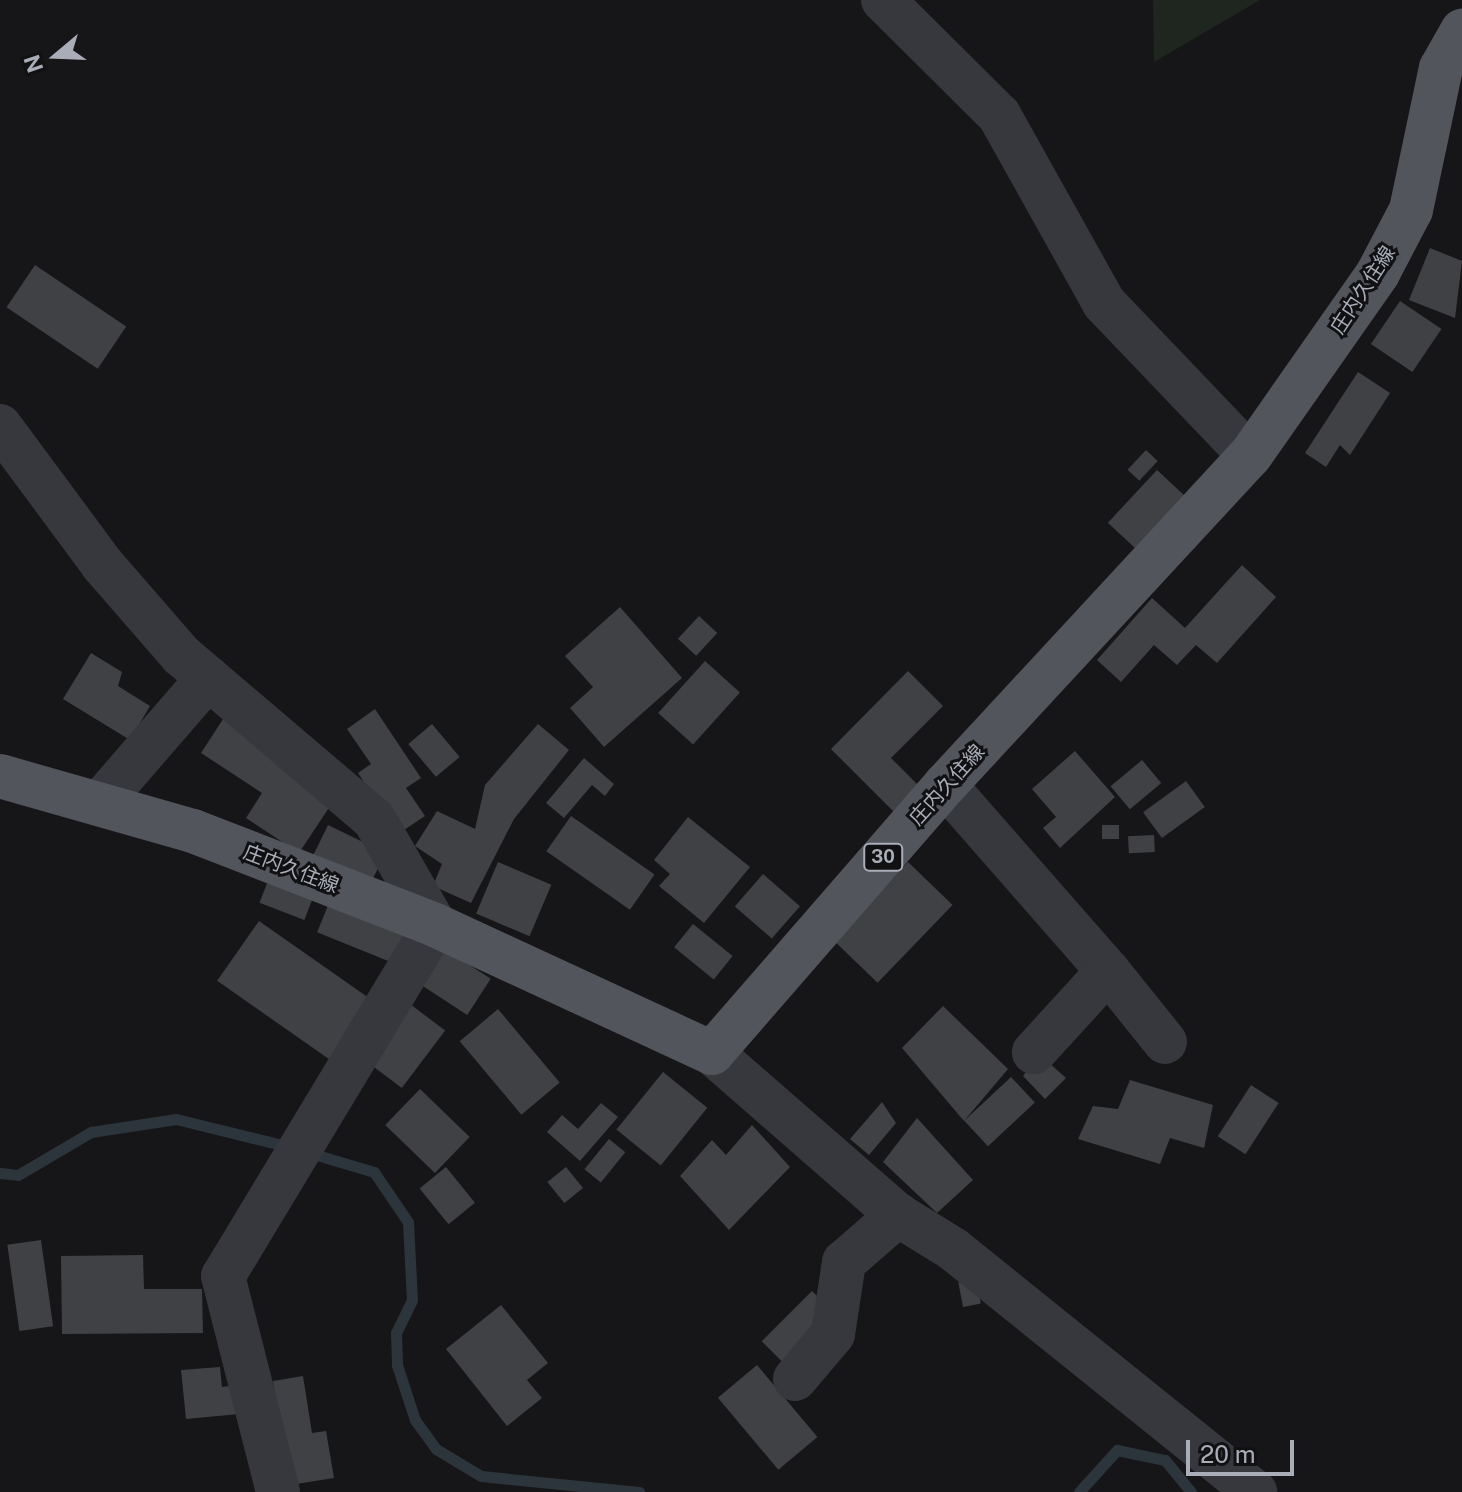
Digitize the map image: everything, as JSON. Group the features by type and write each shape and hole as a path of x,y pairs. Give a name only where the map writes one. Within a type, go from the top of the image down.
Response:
{"main road":[{"name":"庄内久住線","path":"0,776 193,831 435,925 712,1053 945,785 1250,456 1378,273 1411,210 1441,68 1462,31"}],"street":[{"path":"883,0 999,115 1104,303 1250,456"},
{"path":"0,426 102,564 208,678 374,819 435,925 223,1276 278,1492"},
{"path":"99,804 208,678"},
{"path":"945,785 1108,971 1165,1042"},
{"path":"1034,1052 1108,971"},
{"path":"712,1053 898,1215 953,1249 1255,1492"},
{"path":"795,1379 833,1334 844,1262 898,1215"}],"shaded area":[{"path":"1153,0 1260,0 1154,62"}],"building":[{"path":"1430,248 1462,261 1455,318 1409,300"},
{"path":"35,265 126,327 98,369 6,307"},
{"path":"1400,301 1441,329 1412,372 1371,344"},
{"path":"1358,372 1390,393 1350,455 1340,445 1326,467 1305,453"},
{"path":"1146,450 1158,461 1139,481 1128,470"},
{"path":"1157,470 1189,500 1140,553 1108,523"},
{"path":"1242,565 1276,597 1217,663 1196,645 1177,665 1154,645 1121,682 1097,660 1152,598 1185,628"},
{"path":"620,607 682,678 604,747 570,708 593,687 565,656"},
{"path":"699,616 717,633 696,656 678,639"},
{"path":"91,653 122,672 118,686 150,706 130,740 63,699"},
{"path":"705,661 740,692 693,744 658,713"},
{"path":"908,671 943,706 891,758 919,786 894,812 831,749"},
{"path":"375,709 421,778 406,788 425,816 398,834 358,773 371,764 347,729"},
{"path":"225,716 334,800 299,853 246,818 262,793 201,753"},
{"path":"432,724 460,757 436,777 408,744"},
{"path":"538,724 569,750 514,819 471,903 433,886 442,864 415,846 437,811 475,829 485,785"},
{"path":"1075,751 1115,797 1060,848 1043,828 1056,817 1032,789"},
{"path":"584,758 614,784 605,796 592,785 564,818 546,803"},
{"path":"1142,760 1161,783 1130,809 1111,786"},
{"path":"1186,781 1205,807 1162,838 1143,812"},
{"path":"571,816 655,875 630,910 546,851"},
{"path":"688,817 750,867 704,923 659,886 670,874 654,860"},
{"path":"328,825 386,853 371,884 313,856"},
{"path":"1102,825 1119,825 1119,839 1102,839"},
{"path":"1154,835 1155,852 1129,853 1128,836"},
{"path":"498,862 551,885 530,936 476,914"},
{"path":"908,862 953,905 878,983 833,940"},
{"path":"271,873 316,890 304,920 260,903"},
{"path":"763,874 800,906 772,939 735,906"},
{"path":"331,898 414,932 401,966 317,932"},
{"path":"259,921 379,1005 337,1065 217,981"},
{"path":"693,924 733,956 714,979 674,947"},
{"path":"437,944 491,979 467,1015 414,980"},
{"path":"406,1001 445,1030 402,1088 363,1059"},
{"path":"943,1006 1008,1069 964,1121 902,1048"},
{"path":"498,1009 560,1083 521,1115 460,1041"},
{"path":"1039,1054 1066,1078 1045,1099 1023,1076"},
{"path":"663,1072 707,1108 661,1165 616,1130"},
{"path":"1011,1077 1035,1103 988,1146 964,1121"},
{"path":"1130,1080 1213,1105 1204,1148 1170,1138 1160,1164 1078,1139 1093,1106 1118,1109"},
{"path":"1251,1085 1279,1103 1245,1154 1218,1136"},
{"path":"420,1089 470,1137 435,1173 385,1125"},
{"path":"882,1102 896,1123 869,1155 850,1139"},
{"path":"601,1103 618,1117 580,1161 547,1132 562,1115 578,1129"},
{"path":"917,1118 973,1180 937,1213 883,1162"},
{"path":"752,1125 790,1167 729,1230 680,1176 712,1140 726,1155"},
{"path":"609,1139 625,1152 601,1183 584,1169"},
{"path":"446,1167 475,1203 449,1224 420,1188"},
{"path":"566,1167 583,1188 564,1203 547,1182"},
{"path":"41,1240 53,1326 19,1331 7,1245"},
{"path":"143,1255 144,1289 202,1289 203,1333 62,1334 61,1256"},
{"path":"976,1279 981,1304 963,1307 958,1282"},
{"path":"812,1291 837,1316 787,1366 762,1341"},
{"path":"501,1305 548,1363 527,1380 542,1398 507,1426 446,1349"},
{"path":"757,1365 817,1437 778,1470 718,1398"},
{"path":"220,1367 222,1387 237,1385 239,1414 186,1419 181,1370"},
{"path":"303,1376 312,1433 326,1431 334,1478 290,1485 273,1381"}],"waterway":[{"path":"0,1173 18,1175 91,1132 176,1119 290,1147"},
{"path":"310,1153 374,1172 408,1222 412,1300 396,1333 397,1365 415,1420 436,1449 481,1476 639,1492"},
{"path":"1079,1492 1117,1450 1165,1460 1191,1492"}]}
